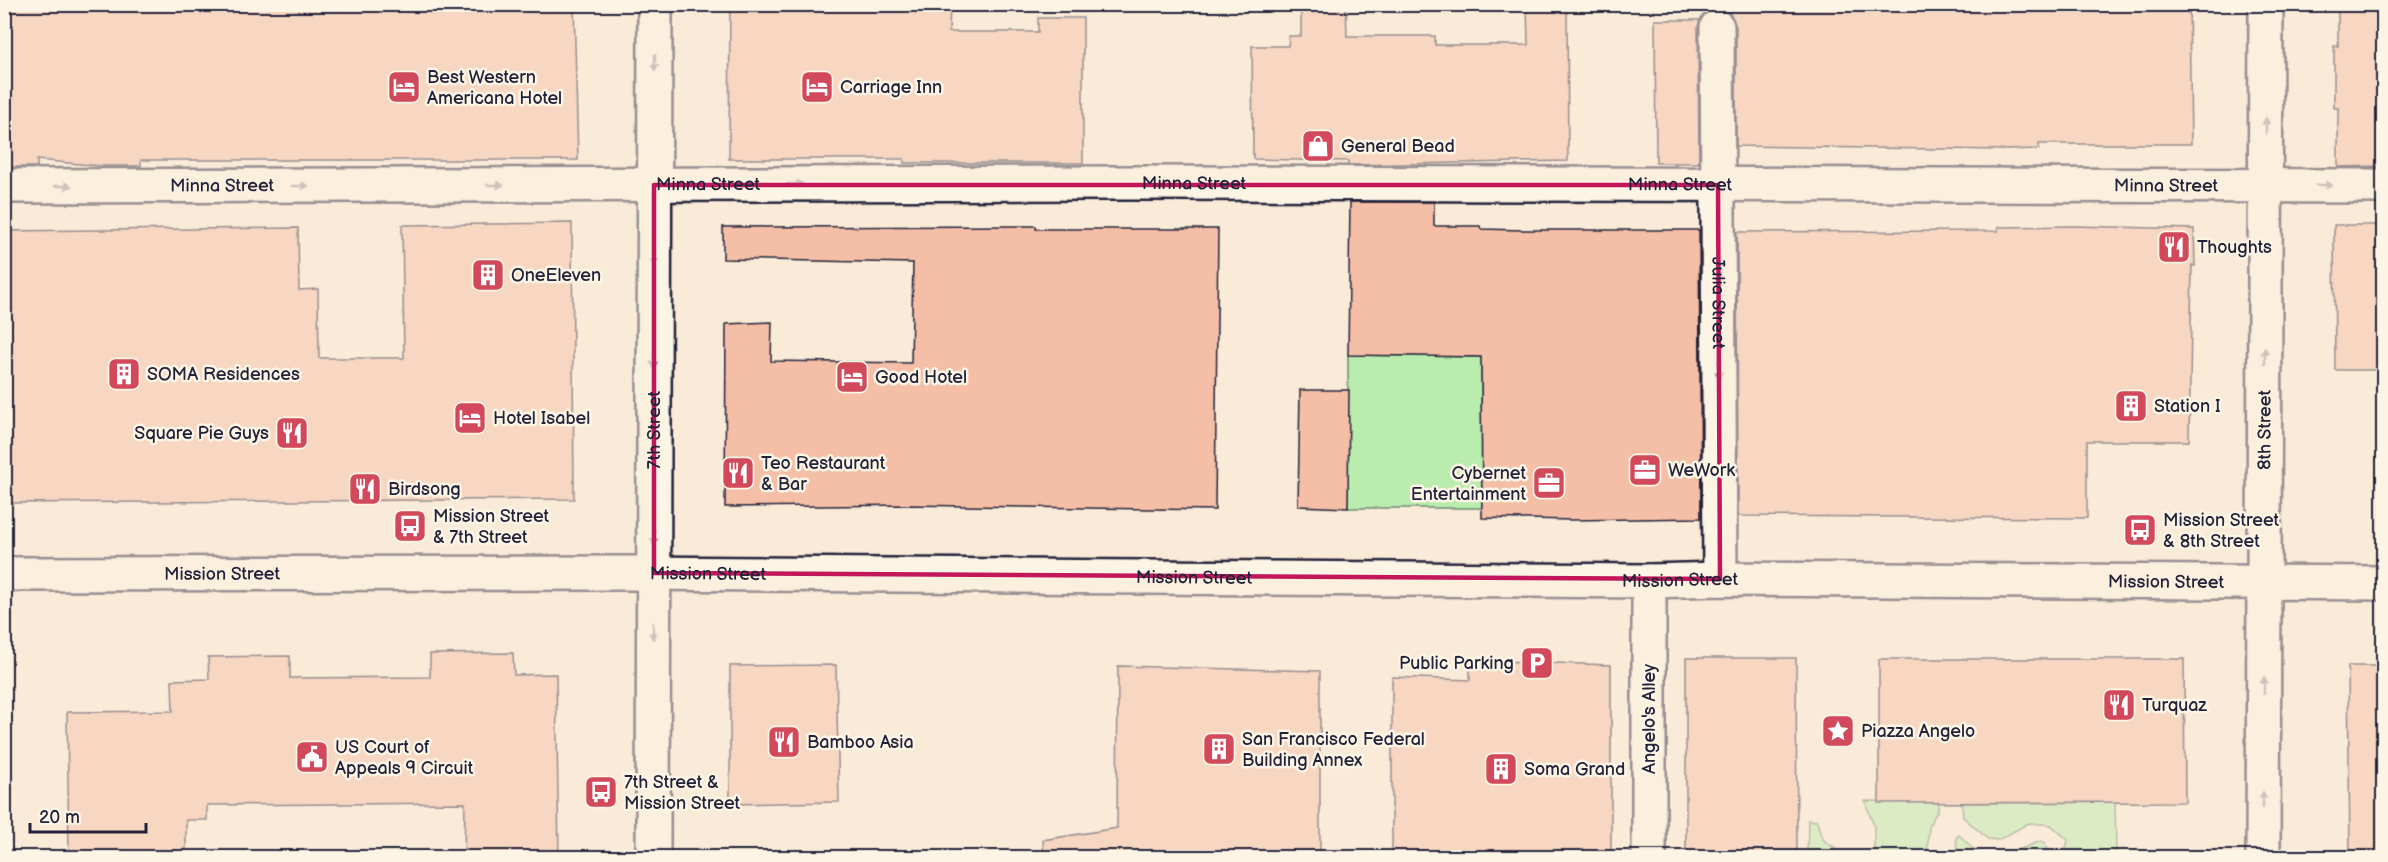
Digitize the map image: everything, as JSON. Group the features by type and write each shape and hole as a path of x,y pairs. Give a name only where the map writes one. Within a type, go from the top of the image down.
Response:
{"main road":[{"name":"7th Street","path":"653,858 655,4"},
{"name":"8th Street","path":"2263,858 2266,4"},
{"name":"Julia Street","path":"1717,27 1720,579"},
{"name":"Minna Street","path":"4,186 1100,183 2384,186"},
{"name":"Mission Street","path":"4,574 654,573 1649,581 1720,579 2384,583"},
{"name":"Angelo's Alley","path":"1649,581 1649,858"}],"highlighted area":[{"path":"654,185 1718,185 1720,579 654,573"}],"green space":[{"path":"1348,355 1481,357 1482,508 1348,508"},
{"path":"1865,801 1938,802 1938,810 1929,825 1927,857 1881,857 1874,854 1874,826"},
{"path":"2115,802 2116,857 2064,857 2068,840 2051,825 2029,823 1998,840 1988,839 1963,817 1962,803"},
{"path":"1808,820 1817,821 1824,841 1835,847 1835,857 1807,857"},
{"path":"1959,835 1974,850 1984,855 2009,853 2041,841 2045,843 2048,854 2047,858 1958,857 1956,838"}],"building":[{"path":"9,4 574,4 578,160 141,160 141,166 101,166 37,160 37,167 4,167 4,36 9,36"},
{"path":"730,4 950,4 949,32 1038,32 1038,18 1083,18 1083,163 904,163 904,159 729,159"},
{"path":"1301,4 1346,4 1347,36 1435,36 1435,45 1528,45 1527,4 1567,4 1568,161 1348,165 1348,161 1253,159 1252,46 1288,46 1289,36 1301,36"},
{"path":"1730,4 2189,4 2191,144 2039,144 2039,149 2004,150 1736,146 1736,27 1730,14"},
{"path":"2338,4 2384,4 2384,166 2338,167 2338,108 2334,108 2334,46 2338,46"},
{"path":"1655,20 1700,20 1698,27 1699,163 1656,163"},
{"path":"1350,202 1434,202 1434,226 1480,226 1481,229 1523,230 1699,230 1701,518 1572,520 1482,518 1481,357 1348,355"},
{"path":"572,223 574,499 4,503 4,231 298,228 299,290 318,289 319,358 404,358 402,225"},
{"path":"2334,225 2384,225 2384,370 2335,370"},
{"path":"1036,226 1036,229 1218,229 1215,510 908,505 725,507 726,324 772,322 771,361 911,363 913,263 723,259 723,227"},
{"path":"1998,227 2194,229 2195,266 2192,265 2189,441 2087,441 2087,518 1738,516 1737,232 1998,231"},
{"path":"1300,390 1349,390 1348,508 1298,506"},
{"name":"US Court of Appeals 9 Circuit","path":"513,653 514,675 556,674 559,858 464,858 465,803 207,805 207,820 186,820 186,858 69,858 67,712 173,711 172,680 209,679 208,657 290,656 290,678 430,677 430,654"},
{"path":"1686,658 1796,658 1797,858 1686,858"},
{"path":"1879,659 2184,659 2185,802 1879,803"},
{"name":"Soma Grand","path":"1470,660 1611,665 1611,858 1392,858 1392,677 1470,680"},
{"name":"Bamboo Asia","path":"836,665 839,802 730,804 730,666"},
{"name":"San Francisco Federal Building Annex","path":"1118,666 1320,671 1320,858 1044,858 1043,840 1117,828"},
{"path":"2348,666 2384,666 2384,858 2350,858"}],"place":[{"name":"Best Western Americana Hotel","path":"404,87"},
{"name":"Carriage Inn","path":"817,87"},
{"name":"General Bead","path":"1318,146"},
{"name":"Thoughts","path":"2174,247"},
{"name":"OneEleven","path":"488,275"},
{"name":"SOMA Residences","path":"124,374"},
{"name":"Good Hotel","path":"852,377"},
{"name":"Station I","path":"2131,406"},
{"name":"Hotel Isabel","path":"470,418"},
{"name":"Square Pie Guys","path":"292,433"},
{"name":"WeWork","path":"1645,470"},
{"name":"Teo Restaurant & Bar","path":"738,473"},
{"name":"Cybernet Entertainment","path":"1549,483"},
{"name":"Birdsong","path":"365,489"},
{"name":"Mission Street & 7th Street","path":"410,526"},
{"name":"Mission Street & 8th Street","path":"2140,530"},
{"name":"Public Parking","path":"1537,663"},
{"name":"Turquaz","path":"2119,705"},
{"name":"Piazza Angelo","path":"1838,731"},
{"name":"Bamboo Asia","path":"784,742"},
{"name":"San Francisco Federal Building Annex","path":"1219,749"},
{"name":"US Court of Appeals 9 Circuit","path":"312,757"},
{"name":"Soma Grand","path":"1501,769"},
{"name":"7th Street & Mission Street","path":"601,792"}]}
